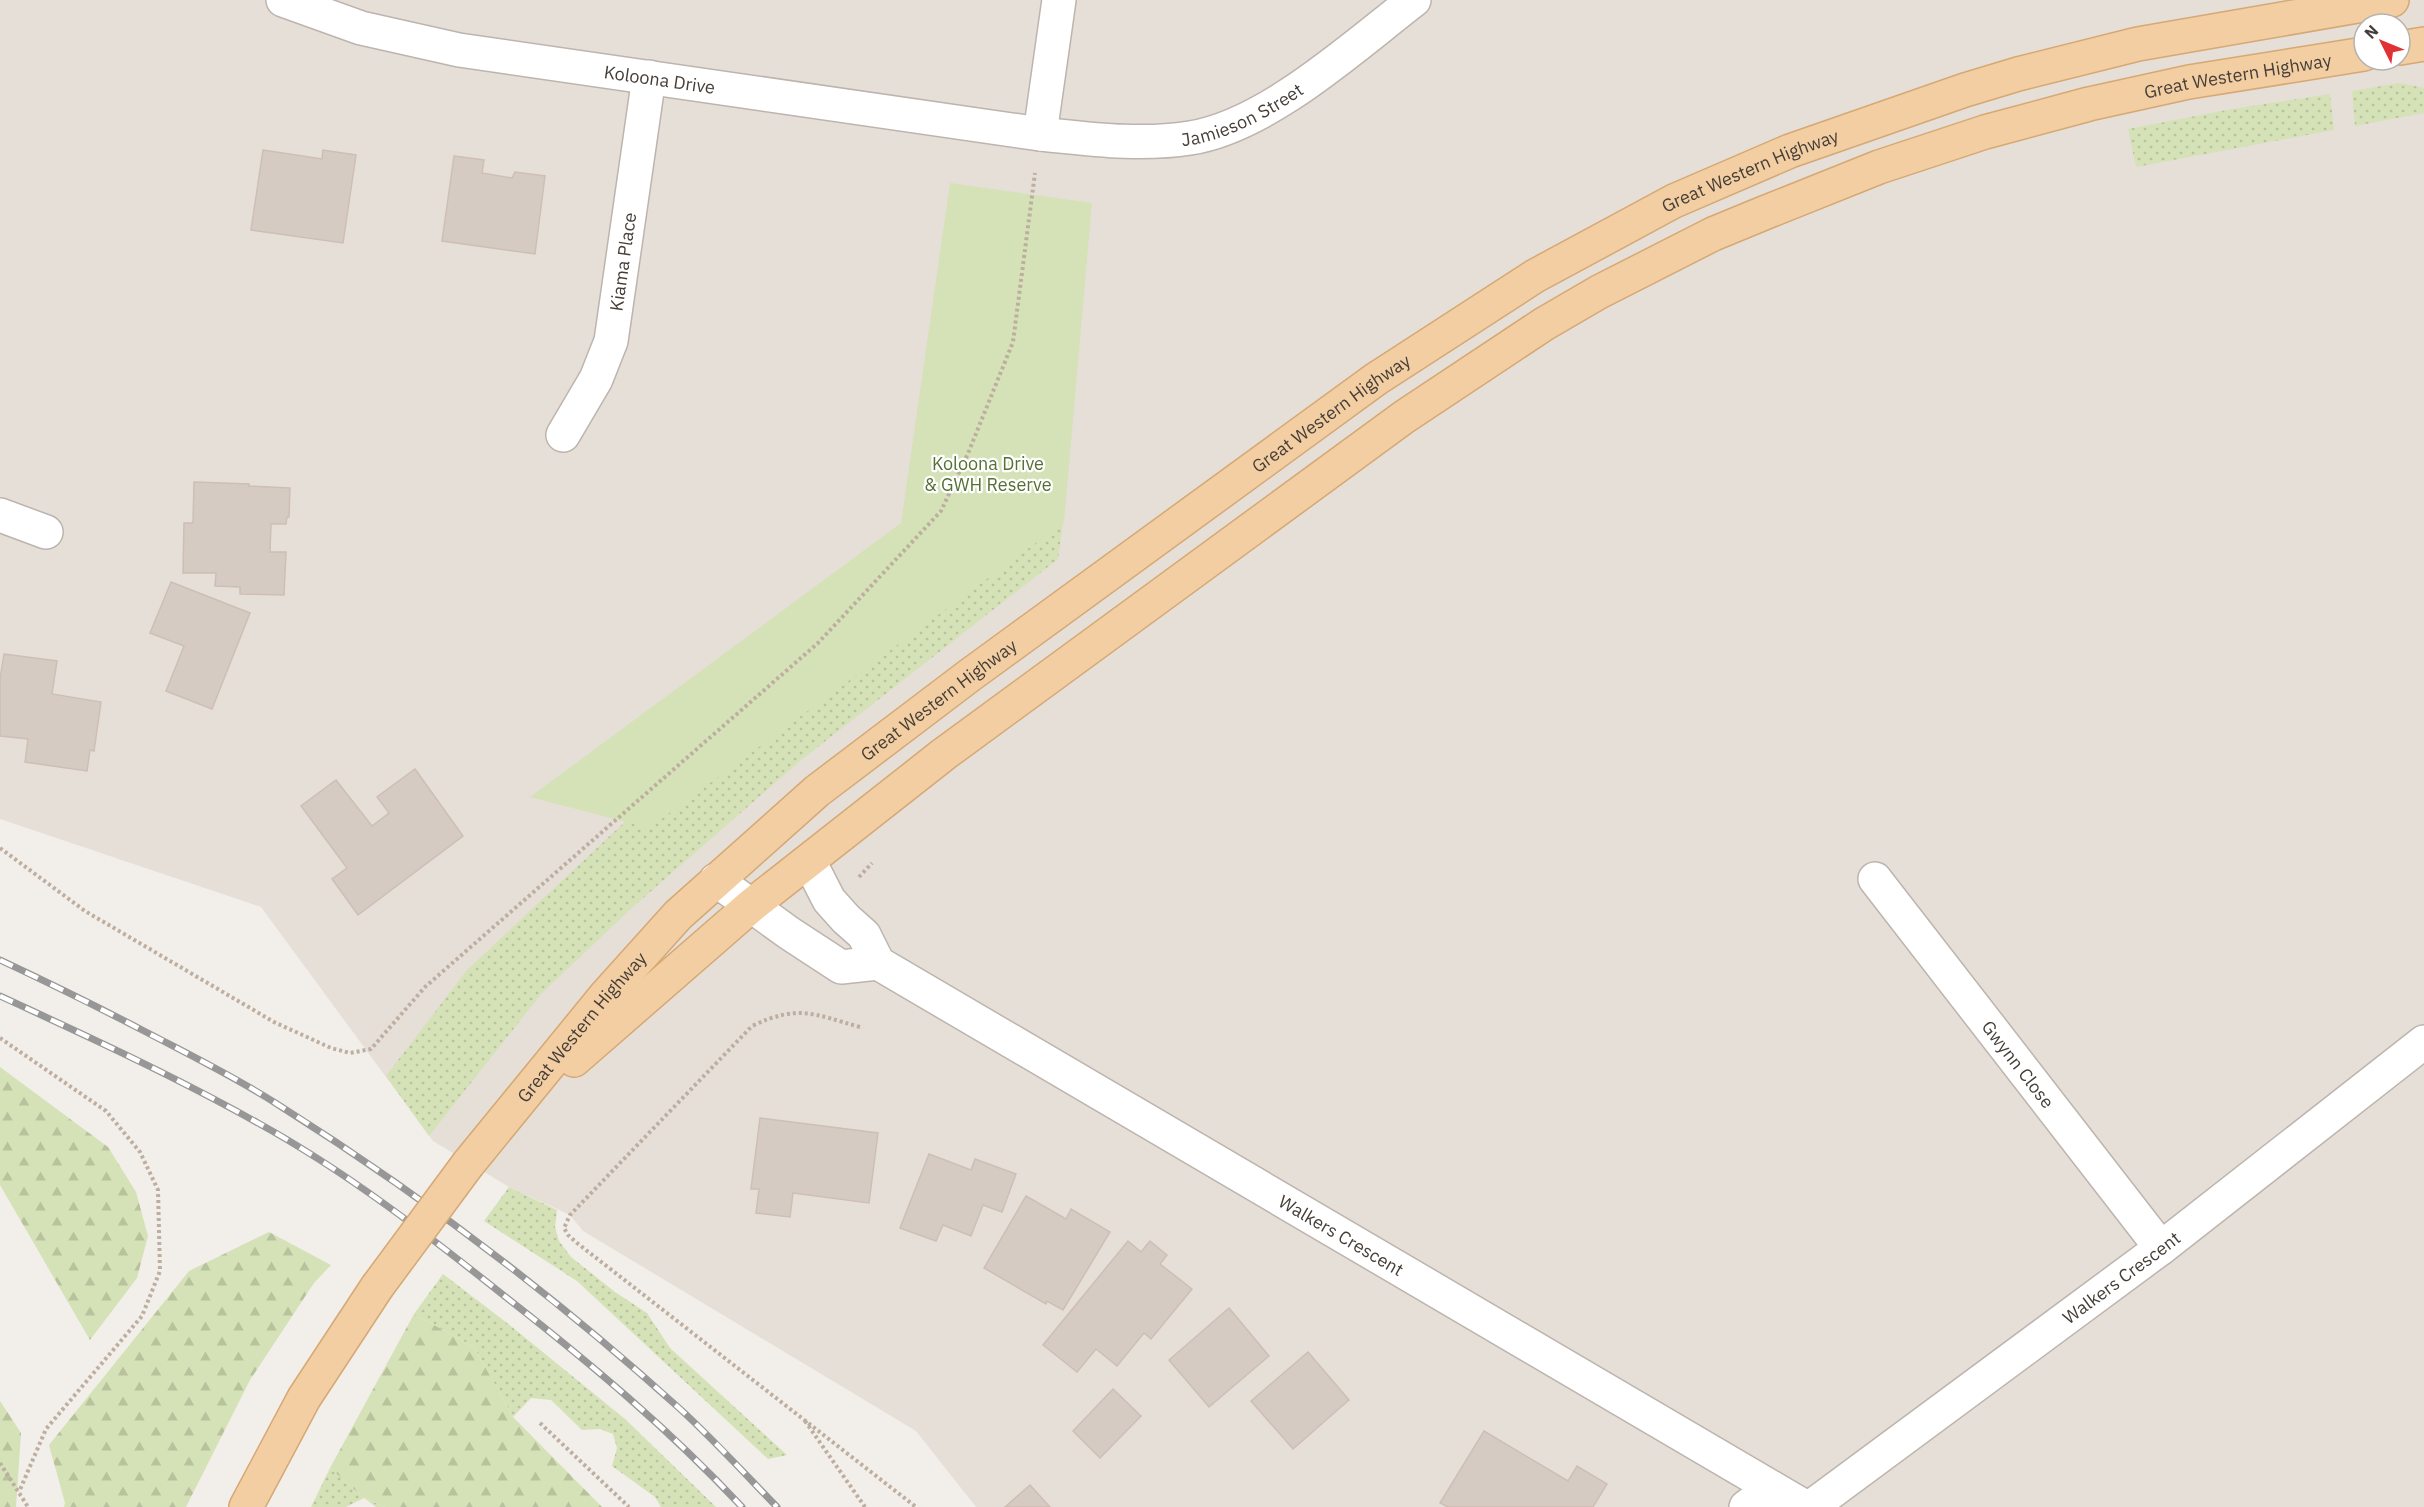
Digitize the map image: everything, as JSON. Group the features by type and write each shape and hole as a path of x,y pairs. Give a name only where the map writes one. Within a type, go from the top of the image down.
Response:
{"main road":[{"name":"Great Western Highway","path":"246,1507 304,1398 377,1287 468,1164 606,994 678,915 817,791 912,718 1376,379 1534,276 1674,201 1799,147 2018,74 2138,44 2392,0"},
{"name":"Great Western Highway","path":"468,1164 590,1045 752,905 944,754 1404,417 1544,324 1599,292 1713,234 1879,167 1984,132 2089,104 2189,82 2352,56"}],"street":[{"name":"Koloona Drive","path":"283,0 361,28 417,42 1040,134"},
{"path":"1040,134 1059,0"},
{"name":"Jamieson Street","path":"1040,134 1144,142 1193,138 1231,127 1303,84 1414,0"},
{"name":"Kiama Place","path":"563,435 596,379 611,341 649,77"},
{"path":"0,515 46,532"},
{"path":"716,880 841,967 878,963 864,935 829,900 810,861"},
{"name":"Gwynn Close","path":"1875,879 2161,1248"},
{"name":"Walkers Crescent","path":"878,963 1805,1507"},
{"name":"Walkers Crescent","path":"1811,1507 2161,1248 2424,1042"},
{"path":"1746,1507 1772,1488"}],"path":[{"path":"0,848 85,911 274,1022 331,1048 350,1053 371,1049 425,987 818,643 941,512 969,451 1013,342 1040,134"},
{"path":"851,883 867,870 876,858"},
{"path":"860,1027 804,1011 775,1015 752,1026 570,1215 564,1228 577,1243 916,1507"},
{"path":"0,1038 106,1111 140,1152 158,1190 160,1271 142,1316 46,1429 19,1492"},
{"path":"803,1418 865,1507"},
{"path":"540,1423 629,1507"},
{"path":"0,1463 28,1507"}],"shaded area":[{"path":"0,0 2424,0 2424,1507 976,1507 916,1431 583,1231 570,1215 509,1187 433,1141 261,907 0,819"}],"green space":[{"path":"2399,83 2424,88 2424,113 2355,126 2352,91"},
{"path":"2330,94 2334,130 2136,167 2128,129 2232,109"},
{"name":"Koloona Drive & GWH Reserve","path":"950,183 1092,203 1064,522 649,828 530,797 901,523"},
{"path":"1066,500 1058,559 800,761 634,906 542,993 429,1136 386,1076 467,970 646,802"},
{"path":"0,1067 108,1147 136,1192 148,1236 137,1278 90,1340 0,1185"},
{"path":"509,1187 557,1210 555,1227 559,1241 571,1257 615,1292 647,1313 670,1348 787,1455 768,1459 577,1281 484,1221"},
{"path":"269,1232 331,1265 314,1283 250,1380 186,1507 64,1507 65,1503 49,1445 189,1271"},
{"path":"443,1274 625,1419 716,1507 661,1507 655,1497 612,1466 617,1448 613,1434 600,1429 582,1430 551,1400 531,1398 513,1417 474,1347 414,1314"},
{"path":"414,1314 474,1347 513,1417 602,1507 385,1507 364,1498 330,1468"},
{"path":"0,1401 21,1433 16,1507 0,1507"},
{"path":"330,1468 364,1498 346,1507 311,1507"},
{"path":"364,1498 385,1507 376,1507"}],"building":[{"path":"263,150 322,159 323,150 356,155 343,243 251,230"},
{"path":"454,156 484,160 482,173 512,178 515,172 545,176 535,254 442,241"},
{"path":"194,482 290,488 289,517 287,517 286,524 271,524 270,552 286,552 284,595 240,594 240,587 215,586 216,573 183,573 184,523 193,523"},
{"path":"171,582 250,613 212,709 166,691 184,646 150,633"},
{"path":"4,654 57,661 52,694 101,702 94,751 90,750 87,771 25,762 28,739 0,736 0,679"},
{"path":"415,769 463,836 358,915 332,879 347,868 301,806 336,780 372,826 389,813 377,797"},
{"path":"760,1118 878,1133 869,1203 793,1193 790,1217 756,1213 759,1189 751,1189"},
{"path":"929,1154 971,1170 975,1159 1016,1174 1002,1212 983,1205 971,1236 943,1225 936,1241 900,1228"},
{"path":"1026,1196 1066,1219 1071,1209 1110,1232 1063,1310 1047,1301 1046,1304 984,1268"},
{"path":"1128,1241 1141,1252 1150,1241 1167,1255 1160,1264 1192,1289 1151,1339 1144,1333 1117,1366 1096,1349 1077,1372 1043,1345"},
{"path":"1229,1308 1269,1356 1209,1407 1169,1360"},
{"path":"1308,1352 1349,1400 1293,1449 1251,1401"},
{"path":"1113,1389 1141,1416 1100,1458 1073,1431"},
{"path":"1484,1431 1568,1481 1577,1466 1607,1484 1593,1507 1448,1507 1440,1503"},
{"path":"1030,1485 1050,1507 1005,1507"}],"railway":[{"path":"0,960 110,1013 229,1075 382,1173 484,1247 584,1326 679,1408 777,1507"},
{"path":"0,996 194,1089 291,1142 355,1183 447,1251 599,1372 687,1451 742,1507"}]}
